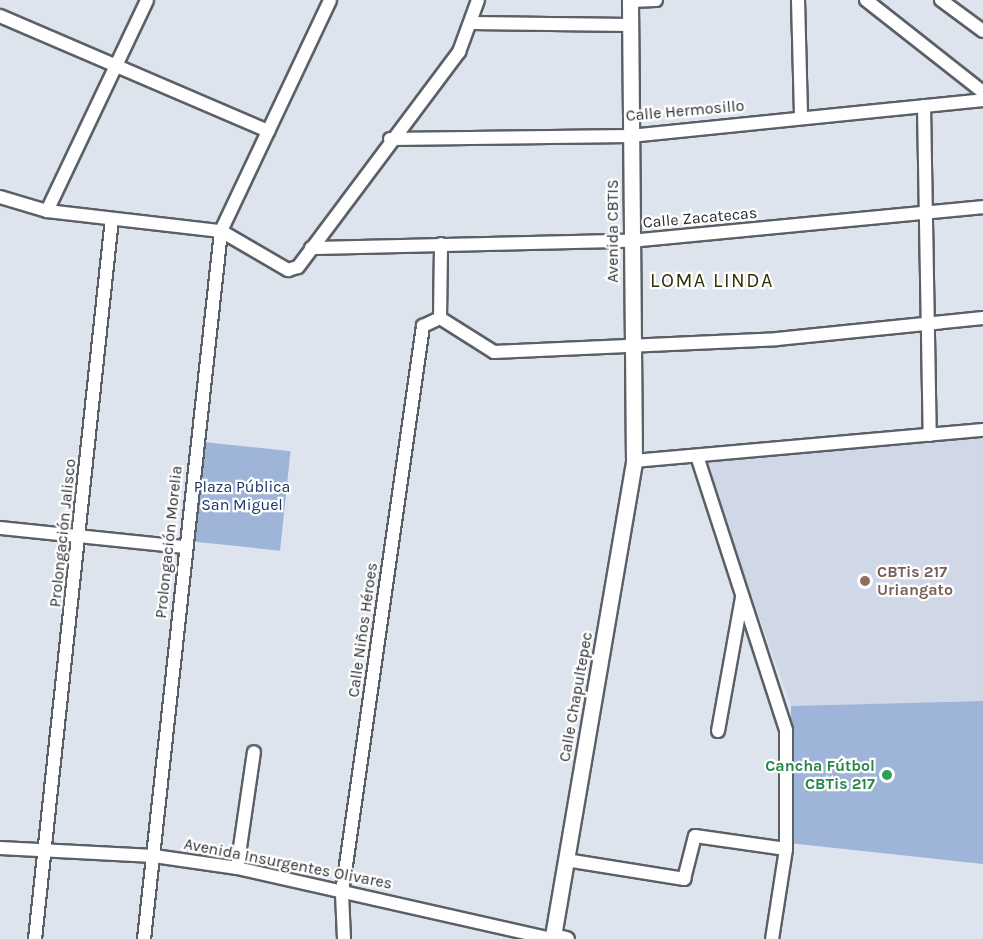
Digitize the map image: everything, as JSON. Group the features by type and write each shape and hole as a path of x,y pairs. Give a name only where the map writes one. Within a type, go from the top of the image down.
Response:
{"street":[{"path":"47,211 147,0"},
{"name":"Prolongación Morelia","path":"144,939 184,547 221,231 330,0"},
{"path":"0,197 47,211 221,231 288,270 298,267 390,139 459,52 478,0"},
{"path":"630,1 656,0"},
{"path":"798,0 801,116"},
{"path":"866,0 983,92"},
{"path":"941,0 983,31"},
{"name":"Avenida CBTIS","path":"630,1 630,347 634,461"},
{"path":"0,16 268,132"},
{"path":"471,24 630,25"},
{"name":"Calle Hermosillo","path":"390,139 630,136 801,116 983,100"},
{"path":"924,106 929,212 930,435"},
{"name":"Calle Zacatecas","path":"311,248 631,241 983,207"},
{"name":"Prolongación Jalisco","path":"35,939 47,851 112,219"},
{"path":"441,244 440,318 494,352 777,339 983,318"},
{"name":"Calle Niños Héroes","path":"344,939 342,893 423,326 440,318"},
{"path":"634,461 698,459 983,430"},
{"path":"698,459 786,729 786,849 772,939"},
{"name":"Calle Chapultepec","path":"557,938 566,860 634,461"},
{"path":"0,528 184,547"},
{"path":"718,731 742,596"},
{"path":"237,868 254,752"},
{"path":"566,860 684,879 695,836 786,849"},
{"name":"Avenida Insurgentes Olivares","path":"0,848 154,856 237,868 342,893 557,938"}],"shaded area":[{"name":"CBTis 217 Uriangato","path":"983,434 983,701 791,706 704,462"}],"green space":[{"name":"Plaza Pública San Miguel","path":"203,442 291,451 280,551 193,541"},
{"name":"Cancha Fútbol CBTis 217","path":"983,701 983,864 789,843 791,706"}],"place":[{"name":"CBTis 217 Uriangato","path":"865,581"},
{"name":"Cancha Fútbol CBTis 217","path":"887,775"}],"district":[{"name":"LOMA LINDA","path":"712,280"}]}
